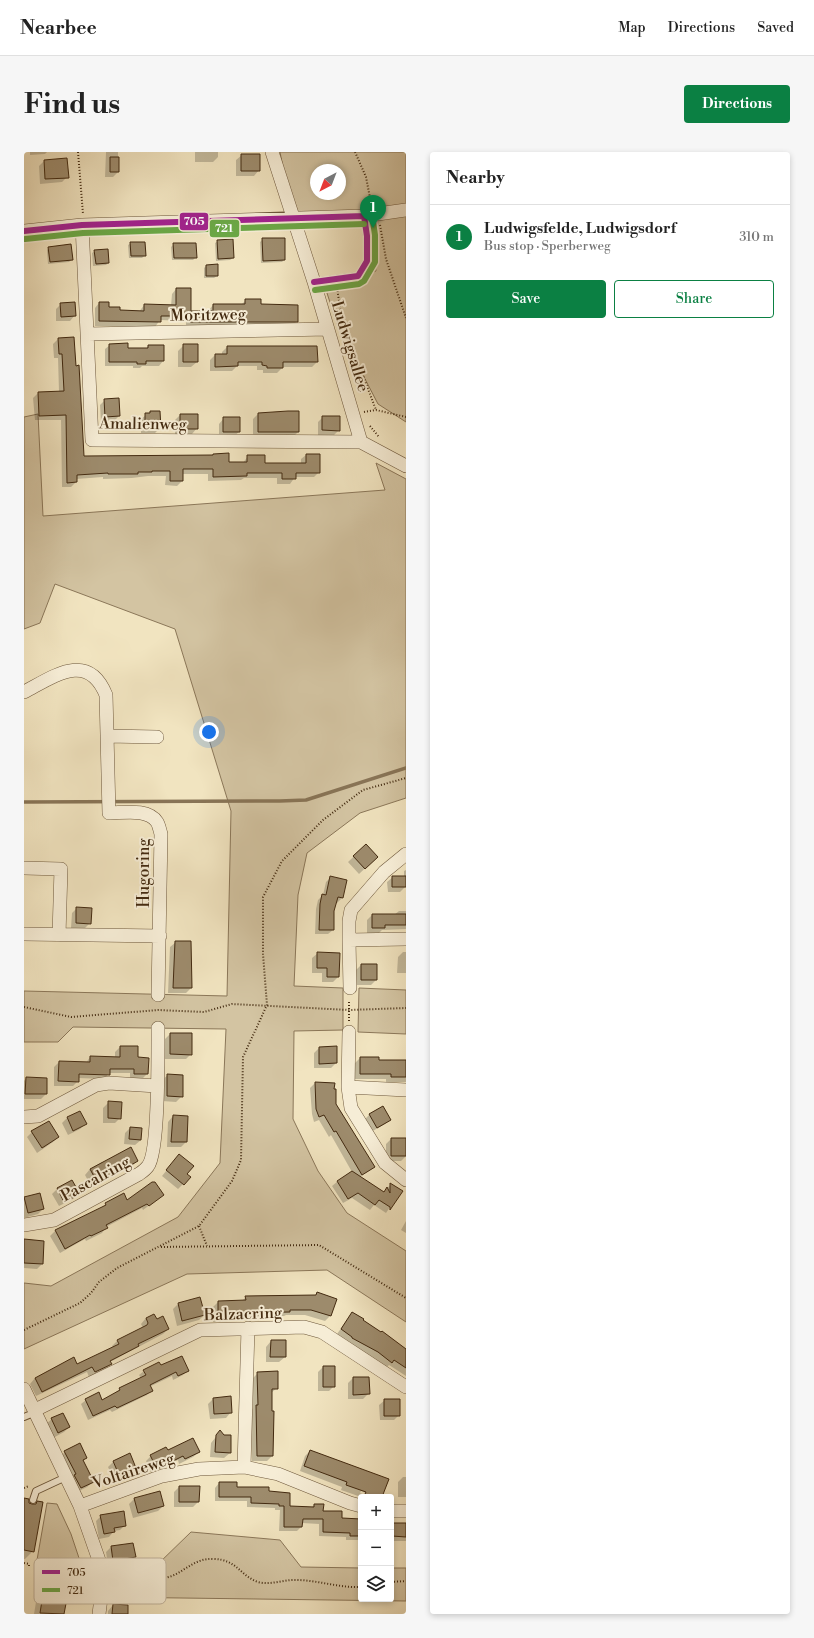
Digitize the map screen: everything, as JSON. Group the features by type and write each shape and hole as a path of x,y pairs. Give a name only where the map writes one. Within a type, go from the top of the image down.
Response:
{"street":[{"name":"Ludwigsallee","path":"272,152 314,282 362,442"},
{"path":"24,231 83,225 372,218 406,210"},
{"name":"Amalienweg","path":"83,225 92,440 362,442"},
{"name":"Moritzweg","path":"88,334 328,329"},
{"path":"362,442 406,466"},
{"name":"Hugoring","path":"24,692 66,671 77,669 95,676 102,684 106,695 109,813 140,813 152,817 158,823 161,834 160,936"},
{"path":"108,736 157,736"},
{"path":"350,988 349,921 351,910 384,872 406,854"},
{"path":"24,868 61,869 59,935"},
{"path":"24,934 160,936 158,995"},
{"path":"349,940 406,939"},
{"name":"Pascalring","path":"24,1225 54,1220 139,1174 149,1166 154,1150 158,1028"},
{"path":"349,1032 348,1087 351,1108 385,1163 406,1180"},
{"path":"24,1118 38,1116 96,1085 109,1083 157,1086"},
{"path":"348,1087 406,1090"},
{"name":"Balzacring","path":"32,1413 200,1330 304,1327 322,1332 406,1387"},
{"path":"244,1467 248,1328"},
{"path":"25,1394 32,1413 80,1506 98,1558"},
{"name":"Voltaireweg","path":"80,1506 162,1476 199,1469 244,1467 278,1474 358,1505"},
{"path":"394,1511 406,1511"},
{"path":"99,1614 100,1604"}],"lane":[{"path":"314,282 358,276 367,261 367,236 372,218"},
{"path":"33,1500 36,1491 66,1477"}],"path":[{"path":"78,152 83,225"},
{"path":"355,152 366,177 372,218 406,318"},
{"path":"336,279 342,320 376,410"},
{"path":"367,419 364,412 376,410 406,417"},
{"path":"369,425 383,442"},
{"path":"24,1330 80,1303 108,1274 199,1226 232,1181 241,1160 243,1057 267,1005 263,954 263,897 282,861 323,820 363,790 406,778"},
{"path":"349,1032 350,988"},
{"path":"24,1007 72,1017 158,1010 204,1012 232,1004 349,1010 406,1008"},
{"path":"158,1010 158,1028"},
{"path":"199,1226 208,1246"},
{"path":"160,1247 319,1245 406,1298"},
{"path":"166,1577 175,1574 195,1562 212,1558 229,1561 248,1577 263,1583 304,1580 347,1587 358,1587"},
{"path":"24,1563 29,1564 29,1567"},
{"path":"394,1582 406,1581"}],"shaded area":[{"path":"280,152 406,152 406,422 378,404 338,327 326,290 376,271 368,212 293,219"},
{"path":"38,414 43,516 385,490 376,463 406,479 406,798 360,813 307,853 298,895 294,986 343,988 343,1030 294,1031 293,1119 318,1171 347,1213 406,1251 406,1322 327,1270 187,1274 24,1349 24,1283 51,1286 178,1217 220,1163 226,1029 73,1027 58,1042 24,1042 24,991 227,996 231,811 175,629 55,584 40,623 24,629 24,417"},
{"path":"359,988 406,990 406,1034 358,1032"},
{"path":"47,1503 57,1504 71,1534 79,1558 37,1558"},
{"path":"191,1532 280,1540 301,1567 358,1568 358,1600 166,1598 166,1558 164,1558"},
{"path":"394,1568 406,1568 406,1601 394,1601"}],"building":[{"path":"241,154 260,154 260,171 241,171"},
{"path":"110,157 119,157 119,172 110,172"},
{"path":"67,158 69,178 45,179 44,160"},
{"path":"262,238 285,238 285,260 263,261"},
{"path":"233,239 234,258 218,259 217,240"},
{"path":"130,242 145,242 146,256 131,256"},
{"path":"173,243 196,243 197,258 174,258"},
{"path":"71,244 73,260 50,262 48,247"},
{"path":"108,249 109,263 96,264 94,250"},
{"path":"218,264 218,276 206,276 206,265"},
{"path":"176,288 191,288 191,311 213,311 213,304 245,304 245,299 261,299 261,304 298,305 298,322 190,322 190,316 161,316 161,322 99,321 99,302 109,302 109,307 120,307 120,310 144,311 144,304 176,305"},
{"path":"75,302 76,316 61,317 60,303"},
{"path":"74,337 76,366 79,365 84,456 213,455 229,453 229,462 247,462 247,455 265,455 265,463 306,463 306,454 320,454 320,473 296,473 296,479 282,479 282,473 247,473 247,476 213,477 213,469 183,469 183,481 170,481 170,471 152,471 138,472 138,474 108,473 77,475 77,482 67,483 66,415 39,416 38,392 64,391 62,354 59,354 58,338"},
{"path":"128,343 128,348 148,348 148,345 164,345 164,361 146,361 146,364 137,364 137,362 109,362 109,344"},
{"path":"183,344 198,344 198,362 183,362"},
{"path":"227,346 317,346 318,362 283,362 283,368 267,368 267,366 262,365 262,362 238,362 238,366 215,367 215,354 227,354"},
{"path":"119,398 120,416 105,417 104,399"},
{"path":"150,411 160,411 161,429 145,429 145,413 150,413"},
{"path":"299,411 299,432 258,432 258,413"},
{"path":"180,414 198,414 198,429 180,429"},
{"path":"322,416 340,416 340,431 322,430"},
{"path":"223,417 240,417 240,432 223,432"},
{"path":"366,844 378,857 365,869 353,856"},
{"path":"330,876 347,880 343,898 338,897 334,911 334,930 319,930 322,894 326,895"},
{"path":"392,876 406,876 406,887 392,887"},
{"path":"76,907 92,908 91,924 76,923"},
{"path":"372,914 406,914 406,925 385,925 385,928 372,928"},
{"path":"175,941 191,941 192,988 173,988"},
{"path":"317,952 340,953 339,977 327,977 327,968 317,968"},
{"path":"361,964 377,964 377,980 361,980"},
{"path":"170,1033 192,1033 192,1055 170,1054"},
{"path":"120,1046 138,1046 138,1057 149,1058 148,1074 134,1074 134,1069 110,1069 110,1075 79,1074 79,1082 58,1081 59,1061 90,1062 90,1056 120,1057"},
{"path":"337,1046 337,1063 319,1064 319,1047"},
{"path":"360,1057 379,1057 379,1060 406,1060 406,1077 391,1077 391,1074 360,1074"},
{"path":"167,1074 183,1075 183,1097 167,1096"},
{"path":"26,1077 47,1078 47,1094 25,1094"},
{"path":"315,1082 335,1083 334,1089 336,1089 336,1104 375,1167 362,1175 336,1131 334,1132 324,1115 319,1117 316,1109"},
{"path":"108,1101 122,1102 121,1119 108,1118"},
{"path":"383,1106 391,1120 377,1128 369,1114"},
{"path":"80,1111 87,1124 73,1131 67,1117"},
{"path":"173,1115 188,1116 187,1142 171,1142"},
{"path":"49,1121 59,1137 42,1148 31,1131"},
{"path":"130,1127 142,1128 141,1140 129,1139"},
{"path":"391,1138 406,1138 406,1156 391,1156"},
{"path":"131,1147 138,1161 98,1184 90,1169"},
{"path":"179,1154 194,1166 187,1174 191,1177 184,1185 166,1170"},
{"path":"352,1171 384,1192 387,1187 390,1193 390,1183 403,1191 390,1210 390,1207 379,1200 375,1205 358,1193 348,1199 337,1181"},
{"path":"72,1180 80,1194 64,1202 57,1188"},
{"path":"152,1182 155,1182 164,1195 149,1206 147,1204 106,1225 108,1228 91,1236 90,1235 65,1249 55,1230 106,1205 105,1203 124,1193 127,1200"},
{"path":"40,1193 44,1209 28,1213 24,1197"},
{"path":"24,1239 44,1241 43,1264 24,1263"},
{"path":"317,1292 337,1299 331,1316 311,1310 290,1310 290,1312 234,1313 234,1316 218,1317 218,1301 246,1300 245,1296 316,1295"},
{"path":"200,1297 205,1315 182,1321 178,1303"},
{"path":"352,1312 381,1332 382,1331 406,1349 406,1368 394,1360 392,1363 378,1352 352,1338 341,1329"},
{"path":"154,1314 157,1319 163,1316 169,1329 138,1344 139,1346 110,1361 112,1364 95,1372 92,1367 42,1392 35,1378 74,1357 77,1364 119,1344 117,1340 147,1325 148,1323 146,1318"},
{"path":"271,1340 286,1340 286,1357 270,1357"},
{"path":"182,1356 189,1371 178,1376 176,1372 150,1385 153,1391 117,1408 115,1406 93,1416 85,1399 99,1392 102,1400 120,1390 119,1388 146,1375 143,1370 159,1362 161,1365"},
{"path":"323,1366 335,1366 335,1387 323,1387"},
{"path":"278,1371 278,1389 272,1389 272,1411 274,1411 273,1456 257,1456 257,1372"},
{"path":"353,1377 369,1377 370,1394 353,1395"},
{"path":"231,1396 232,1413 214,1414 213,1398"},
{"path":"384,1399 400,1399 400,1416 384,1416"},
{"path":"63,1413 70,1427 58,1433 51,1418"},
{"path":"220,1430 224,1435 231,1435 231,1453 215,1452 216,1435"},
{"path":"193,1438 200,1452 185,1459 183,1456 157,1469 150,1455 166,1447 168,1450"},
{"path":"80,1443 87,1458 83,1460 94,1482 81,1488 74,1475 76,1474 64,1451"},
{"path":"310,1450 389,1479 383,1494 365,1494 366,1492 346,1485 347,1482 304,1466"},
{"path":"130,1453 136,1468 119,1475 113,1461"},
{"path":"219,1482 237,1482 237,1487 269,1487 269,1491 290,1493 290,1506 314,1507 314,1504 324,1504 323,1511 342,1511 342,1518 358,1519 358,1536 350,1536 350,1533 323,1532 323,1519 303,1519 302,1527 284,1527 284,1506 279,1506 279,1504 251,1503 251,1497 219,1497"},
{"path":"179,1486 200,1486 199,1502 179,1502"},
{"path":"160,1491 164,1506 138,1513 134,1498"},
{"path":"24,1498 29,1499 29,1503 32,1504 36,1504 37,1501 43,1502 34,1552 24,1550"},
{"path":"124,1511 126,1526 114,1528 115,1532 104,1534 100,1515"},
{"path":"394,1523 406,1523 406,1537 394,1536"},
{"path":"133,1543 136,1557 113,1558 111,1546"},
{"path":"41,1604 66,1604 64,1614 40,1613"},
{"path":"113,1604 128,1605 128,1614 112,1614"}],"waterway":[{"path":"24,802 306,800 406,768"}],"transit line":[{"name":"721","path":"315,290 359,284 364,281 375,262 375,235 372,215"},
{"name":"705","path":"24,231 82,225 364,216"},
{"name":"705","path":"314,282 358,276 367,261 367,236 364,216"},
{"name":"721","path":"25,239 83,233 364,224"}],"place":[{"name":"Ludwigsfelde, Ludwigsdorf","path":"373,228"}]}
